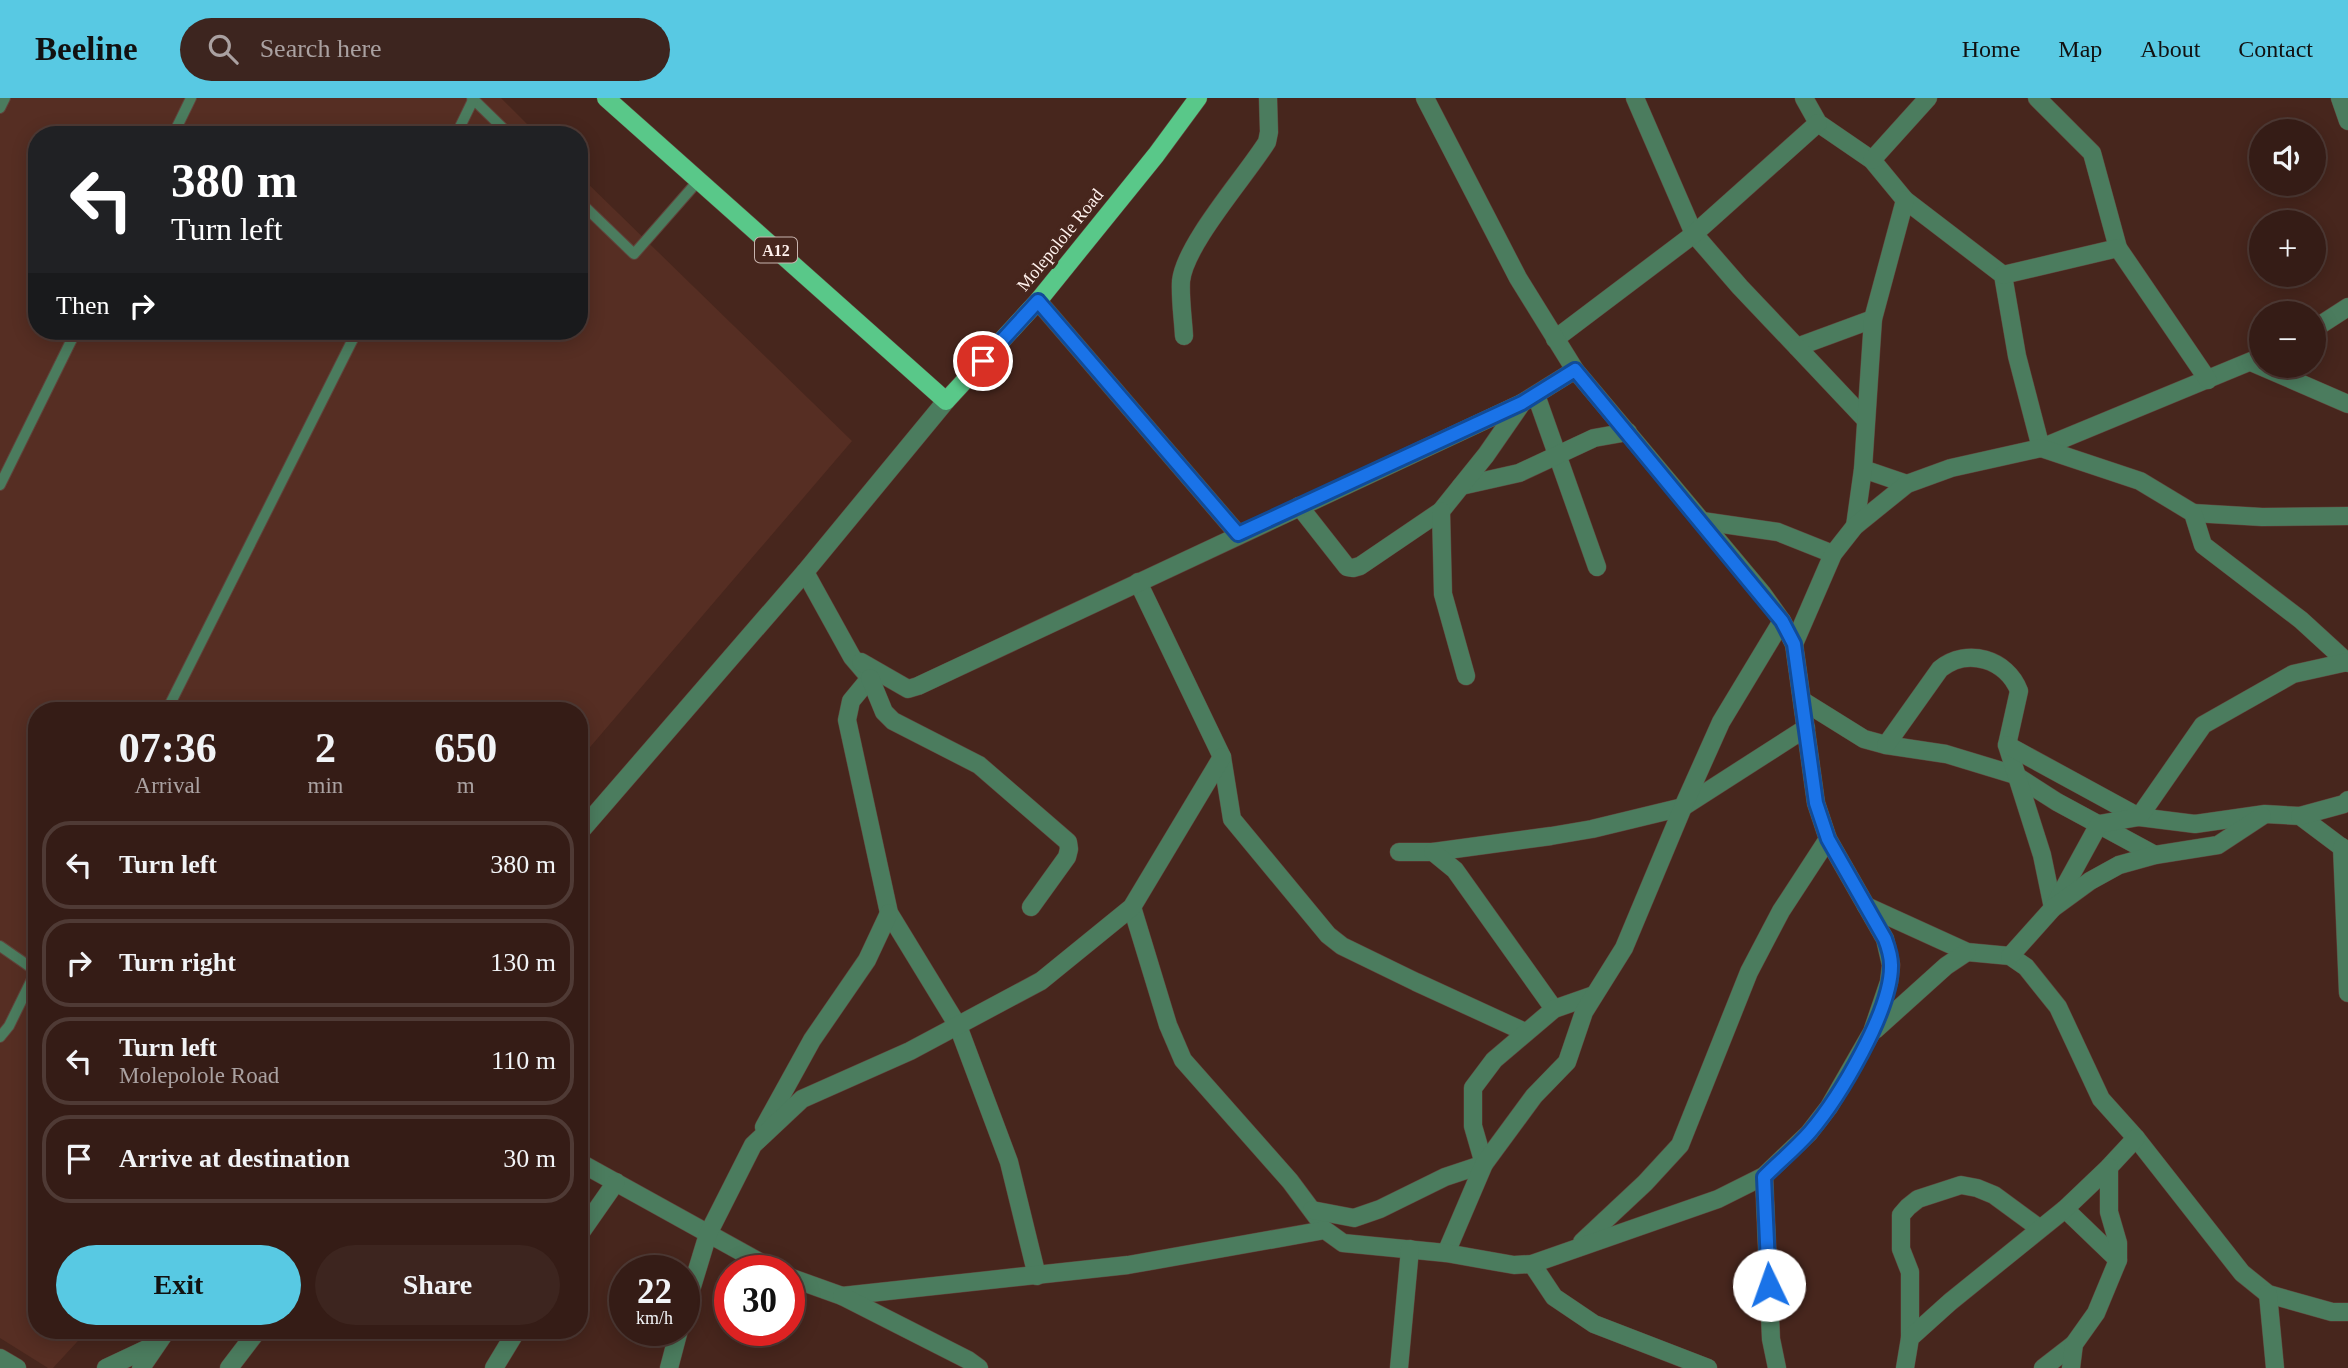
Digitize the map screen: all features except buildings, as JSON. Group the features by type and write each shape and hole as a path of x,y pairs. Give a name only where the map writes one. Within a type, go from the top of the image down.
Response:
{"main road":[{"name":"A12","path":"607,98 946,401"},
{"name":"Molepolole Road","path":"946,401 1038,301 1156,155 1198,98"}],"street":[{"path":"1184,336 1181,282 1184,269 1193,248 1267,142 1268,98"},
{"path":"1132,907 1168,1025 1183,1060 1261,1148 1325,1230 1343,1243 1446,1253 1514,1265 1532,1264 1718,1199 1764,1177 1808,1133 1829,1107 1872,1032 1889,982 1891,965 1885,939 1828,839 1816,803 1794,644 1782,621 1575,370 1518,278 1425,98"},
{"path":"1635,98 1694,234 1740,287 1865,419"},
{"path":"1804,98 1818,123 1872,160 1905,200 2003,275 2017,356 2041,448"},
{"path":"1872,160 1928,98"},
{"path":"2037,98 2092,153 2118,248 2208,380"},
{"path":"2340,98 2348,121"},
{"path":"1555,339 1694,234 1818,123"},
{"path":"1855,526 1863,469 1873,319 1905,200"},
{"path":"2003,275 2118,248"},
{"path":"1038,301 1238,534"},
{"path":"2326,321 2348,307"},
{"path":"1797,347 1873,319"},
{"path":"1794,644 1833,554 1855,526 1907,484 1951,468 2041,448 2249,363"},
{"path":"878,699 908,689 1529,399 1575,370"},
{"path":"2294,378 2348,404"},
{"path":"1299,506 1342,562 1353,568 1441,511 1529,399"},
{"path":"1529,399 1558,456 1597,567"},
{"path":"588,823 805,572 946,401"},
{"path":"1461,486 1519,473 1594,438 1628,432"},
{"path":"2041,448 2140,481 2193,513 2262,517 2348,516"},
{"path":"1863,469 1907,484"},
{"path":"1441,511 1443,594 1466,676"},
{"path":"2193,513 2203,545 2301,620 2347,663"},
{"path":"1702,521 1778,532 1833,554"},
{"path":"805,572 852,657 870,678 884,712 893,721 979,765 1068,842 1067,857 1031,907"},
{"path":"1138,582 1222,758 1232,819 1328,935 1342,946 1525,1032"},
{"path":"1446,1253 1484,1164 1534,1096 1567,1062 1584,1012 1624,948 1730,704 1782,621"},
{"path":"1886,745 1940,669 1949,662 1968,656 2002,667 2016,683 2019,691 2007,746 2042,855 2053,908"},
{"path":"852,657 908,689"},
{"path":"2139,817 2203,724 2293,674 2347,663"},
{"path":"870,678 851,701 847,720 889,913 958,1026 1009,1162 1037,1276"},
{"path":"1803,701 1856,736 1886,745 1946,754 2015,775 2057,802 2155,855"},
{"path":"1399,852 1433,852 1592,829 1683,807 1806,728"},
{"path":"2007,746 2139,817"},
{"path":"753,1145 802,1100 910,1051 1041,981 1132,907 1222,758"},
{"path":"2099,824 2139,817 2195,824 2265,814 2300,816 2344,804 2348,800"},
{"path":"2010,956 2053,908 2090,881 2119,865 2155,855 2218,845 2265,814"},
{"path":"2300,816 2345,850 2348,993"},
{"path":"2053,908 2099,824"},
{"path":"1577,1247 1645,1183 1680,1145 1749,972 1781,911 1828,839"},
{"path":"1433,852 1455,870 1554,1009"},
{"path":"1866,906 1966,952 2010,956 2026,967 2059,1007 2101,1100 2136,1138 2242,1273 2268,1294 2332,1312 2348,1312"},
{"path":"700,1260 708,1234 753,1145 812,1040 867,960 889,913"},
{"path":"1872,1032 1946,966 1966,952"},
{"path":"1484,1164 1473,1126 1473,1088 1494,1060 1554,1009 1594,995"},
{"path":"1910,1338 2065,1209 2136,1138"},
{"path":"1312,1210 1354,1218 1380,1209 1445,1177 1484,1164"},
{"path":"588,1167 746,1255"},
{"path":"2043,1368 2074,1344 2096,1313 2118,1260 2118,1243 2109,1212 2109,1167"},
{"path":"1764,1177 1771,1339 1777,1368"},
{"path":"588,1222 616,1182"},
{"path":"1905,1368 1910,1338 1910,1272 1900,1249 1901,1215 1908,1207 1918,1199 1961,1185 1994,1195 2039,1228"},
{"path":"2065,1209 2118,1260"},
{"path":"842,1296 1128,1265 1325,1230"},
{"path":"1399,1368 1410,1249"},
{"path":"1532,1264 1554,1297 1594,1324 1708,1368"},
{"path":"805,1283 842,1296 979,1368"},
{"path":"2268,1294 2275,1368"},
{"path":"141,1368 160,1339"},
{"path":"229,1368 251,1339"},
{"path":"494,1368 512,1339"},
{"path":"2071,1368 2074,1344"},
{"path":"106,1368 155,1345"},
{"path":"669,1368 675,1346"},
{"path":"0,1358 17,1368"}],"lane":[{"path":"0,108 5,98"},
{"path":"177,126 191,98"},
{"path":"460,126 473,99 501,126"},
{"path":"588,210 634,254 698,181"},
{"path":"0,485 72,340"},
{"path":"171,702 352,340"},
{"path":"0,946 28,965"},
{"path":"0,1037 9,1026 28,987"}],"shaded area":[{"path":"0,98 501,98 529,126 28,126 28,340 588,340 588,184 852,441 588,749 588,702 28,702 28,1339 80,1339 53,1368 48,1368 0,1338"}],"route":[{"path":"983,361 1038,301 1238,534 1522,403 1575,370 1762,593 1782,621 1794,644 1816,803 1828,839 1885,939 1889,951 1889,982 1872,1032 1829,1107 1808,1133 1764,1177 1769,1285"}]}
